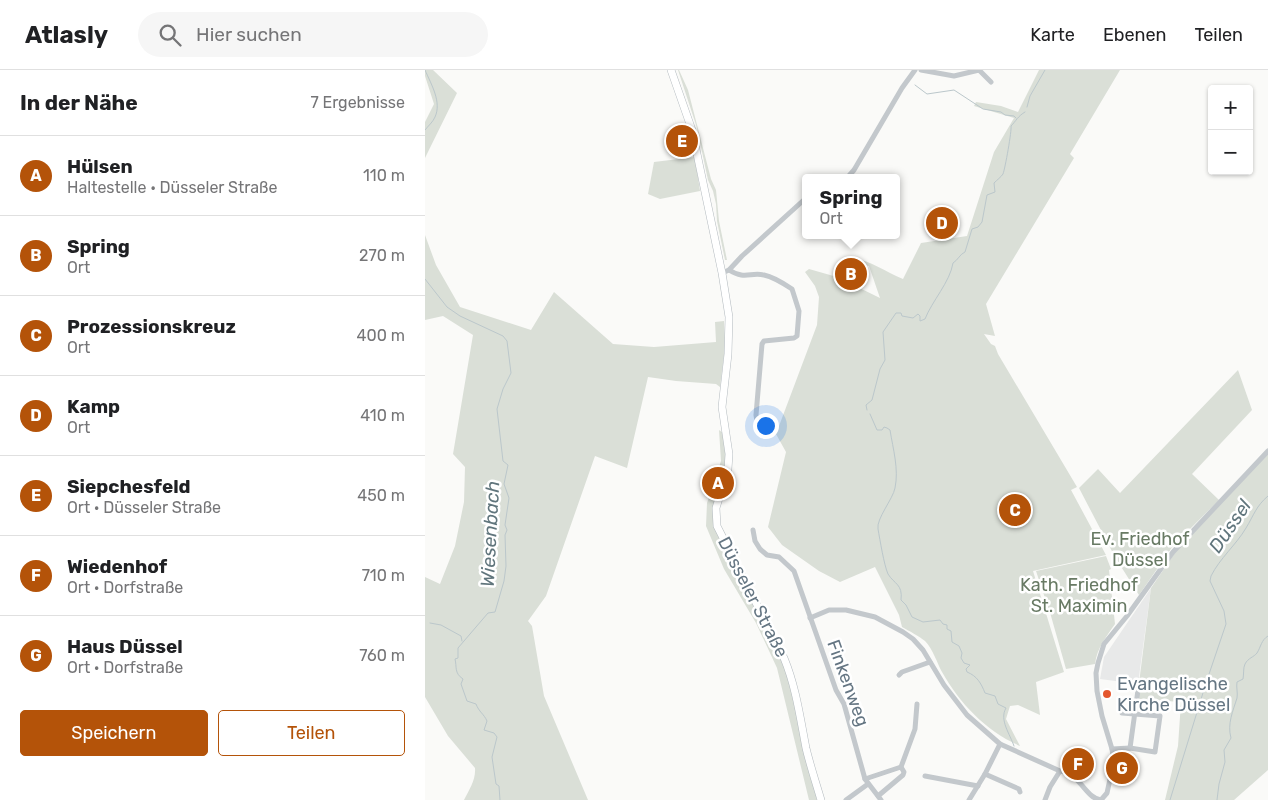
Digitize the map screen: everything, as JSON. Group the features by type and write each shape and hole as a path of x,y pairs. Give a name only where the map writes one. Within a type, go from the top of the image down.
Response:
{"main road":[{"name":"Düsseler Straße","path":"671,70 692,130 722,273 729,317 728,354 722,407 729,454 727,476 716,508 717,526 787,663 793,681 806,749 821,800"}],"street":[{"path":"850,174 902,88 915,70"},
{"path":"921,70 953,76 979,70 991,82"},
{"path":"722,273 729,270 802,202"},
{"path":"729,270 742,276 761,274 775,278 792,289 799,311 797,336 794,338 764,341 762,344 755,415 757,422"},
{"path":"809,618 829,610 845,610 875,617 913,638 923,650 944,686 967,715 1000,744 1060,771 1070,772 1093,797 1102,800 1107,793 1114,760 1099,703 1096,673 1104,644 1139,600 1173,552 1268,451"},
{"name":"Finkenweg","path":"753,530 755,541 760,549 767,555 779,557 793,571 836,690 844,704 867,782 879,798"},
{"path":"899,675 902,672 930,662"},
{"path":"1130,748 1138,690"},
{"path":"846,800 867,782 901,767 915,729 917,704"},
{"path":"1112,749 1130,748 1155,752 1160,716 1122,713"},
{"path":"969,800 1000,744"},
{"path":"879,798 903,775 904,772 901,767"},
{"path":"1045,800 1050,787 1060,771"},
{"path":"985,774 1019,789 1020,792"},
{"path":"925,776 978,786"}],"shaded area":[{"path":"1151,588 1138,684 1100,679 1104,657"}],"green space":[{"path":"425,70 433,70 457,93 425,158 425,122 434,104 425,76"},
{"path":"678,70 688,90 711,179 716,190 719,221 727,260 725,260 717,221 716,204 708,180 697,128"},
{"path":"1039,70 1120,70 1070,154 1074,158 986,304 995,336 984,334 991,344 995,346 1077,487 1071,490 1106,555 1033,571 1064,672 1036,682 1040,715 1018,705 1010,706 1006,719 1020,746 996,733 975,715 957,695 942,672 928,644 902,627 899,615 875,567 840,582 819,571 782,545 768,527 786,452 776,434 817,325 819,297 815,286 805,272 809,269 837,277 880,298 869,266 852,261 853,258 872,264 903,279 921,243 967,236 994,152 1014,118 974,106 976,102 1001,106 1018,112"},
{"path":"695,157 700,191 660,199 648,194 654,162"},
{"path":"425,235 436,265 460,307 531,330 554,292 613,344 654,347 716,342 715,322 724,321 725,347 720,387 716,384 648,377 627,468 595,456 546,596 528,621 532,626 544,696 588,800 464,800 473,781 475,768 448,736 425,697 425,577 440,584 455,546 464,502 465,467 453,454 473,335 443,316 425,320"},
{"name":"Ev. Friedhof Düssel","path":"1238,370 1252,410 1192,474 1219,500 1173,546 1139,595 1115,557 1079,488 1098,469 1120,493"},
{"path":"719,430 723,433 726,461 716,496 717,534 784,666 793,694 817,800 809,800 777,668 756,623 724,569 706,526 707,503 721,461"},
{"path":"1268,453 1268,770 1234,800 1165,800 1178,746 1181,702 1137,699 1151,588 1179,547"},
{"name":"Kath. Friedhof St. Maximin","path":"1106,556 1111,569 1109,570 1115,624 1100,648 1095,664 1066,669 1036,571"}],"waterway":[{"name":"Wiesenbach","path":"425,70 435,93 437,105 434,119 425,130"},
{"path":"1027,107 1030,96 1045,70"},
{"path":"915,85 927,94 954,90 983,109 1001,112 1016,118"},
{"path":"867,410 866,405 872,400 880,369 885,360 883,332 896,313 913,318 918,314 920,321 925,319 945,284 953,263 965,252 972,229 978,227 982,222 987,195 995,192 994,183 1003,174 1011,126 1025,112"},
{"name":"Wiesenbach","path":"425,279 447,307 460,316 503,336 507,341 511,373 503,389 497,409 503,461 508,465 504,484 509,498 505,525 507,530 505,535 506,566 504,581 495,612 488,613 458,648 458,658 455,659 457,672 463,679 461,684 467,701 476,704 486,719 484,730 494,733 497,737 492,757 496,784 499,786 500,800"},
{"path":"870,414 877,430 882,430 884,427 890,430 896,466 895,488 878,525 888,574 899,587 901,600 912,617 923,622 940,620 943,624 947,625 947,629 951,631 952,642 959,646 962,653 961,658 964,663 970,665 966,669 967,672 978,680 985,693 995,696 998,704 1006,708 1004,722 1014,746"},
{"name":"Düssel","path":"1170,800 1226,624 1224,611 1210,581 1211,576 1242,534 1258,507 1268,496"},
{"path":"430,623 441,625 461,636 462,641"},
{"name":"Düssel","path":"1217,800 1225,762 1224,750 1231,738 1230,723 1237,698 1237,682 1243,679 1246,662 1257,653 1262,642 1268,636"}],"place":[{"name":"Siepchesfeld","path":"682,141"},
{"name":"Kamp","path":"942,223"},
{"name":"Spring","path":"851,274"},
{"name":"Hülsen","path":"718,483"},
{"name":"Prozessionskreuz","path":"1015,510"},
{"name":"Evangelische Kirche Düssel","path":"1107,694"},
{"name":"Wiedenhof","path":"1078,764"},
{"name":"Haus Düssel","path":"1122,768"}]}
